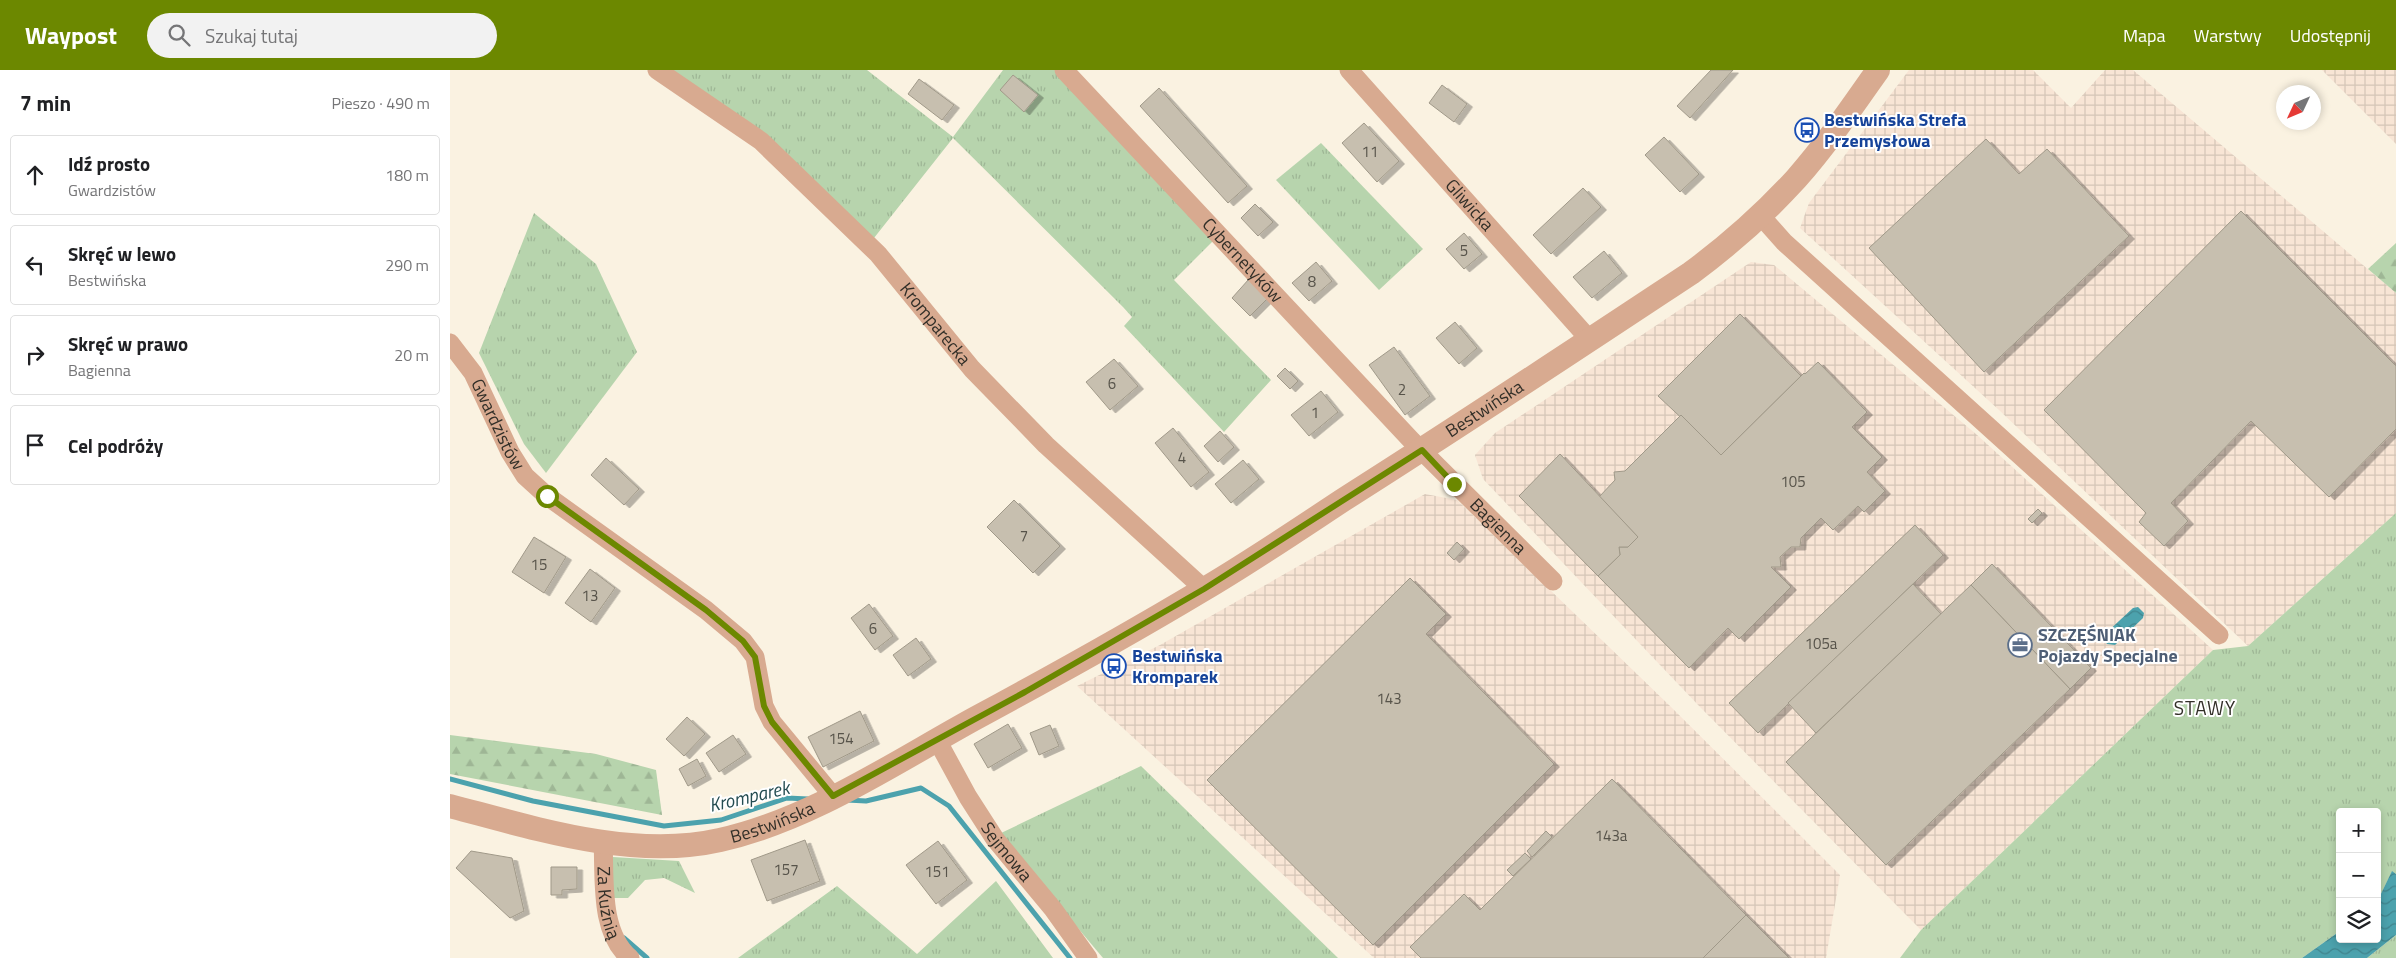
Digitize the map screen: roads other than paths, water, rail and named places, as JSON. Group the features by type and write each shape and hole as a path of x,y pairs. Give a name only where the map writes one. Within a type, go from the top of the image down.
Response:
{"street":[{"name":"Kromparecka","path":"657,70 761,141 878,254 972,369 1046,445 1204,589"},
{"name":"Cybernetyków","path":"1064,70 1422,450"},
{"name":"Gliwicka","path":"1349,70 1590,340"},
{"name":"Bestwińska","path":"450,806 553,833 603,841 663,845 718,840 763,827 833,796 937,740 1204,589 1422,450 1691,273 1728,245 1796,179 1835,130 1878,70"},
{"path":"1760,215 1784,242 2219,635"},
{"name":"Gwardzistów","path":"450,343 473,373 510,452 525,476 547,496 706,610 743,641 755,657 764,706 772,722 833,796"},
{"name":"Bagienna","path":"1422,450 1553,581"},
{"name":"Sejmowa","path":"937,740 968,797 995,839 1052,909 1088,958"},
{"name":"Za Kuźnią","path":"603,841 609,924 620,950 630,958"}],"water":[{"path":"2138,607 2144,613 2143,618 2115,645 2107,644 2104,640 2105,634 2133,608"},
{"path":"2392,871 2396,874 2396,935 2367,958 2302,958 2336,934 2336,943 2381,943 2381,894"}],"waterway":[{"name":"Kromparek","path":"450,779 533,801 664,826 721,820 787,798 808,799"},
{"name":"Kromparek","path":"847,800 866,801 921,788 949,806 1070,958"},
{"path":"624,938 647,958"}],"place":[{"name":"Bestwińska Strefa Przemysłowa","path":"1807,130"},
{"name":"SZCZĘŚNIAK Pojazdy Specjalne","path":"2020,645"},
{"name":"Bestwińska Kromparek","path":"1114,666"}],"district":[{"name":"STAWY","path":"2205,708"}]}
